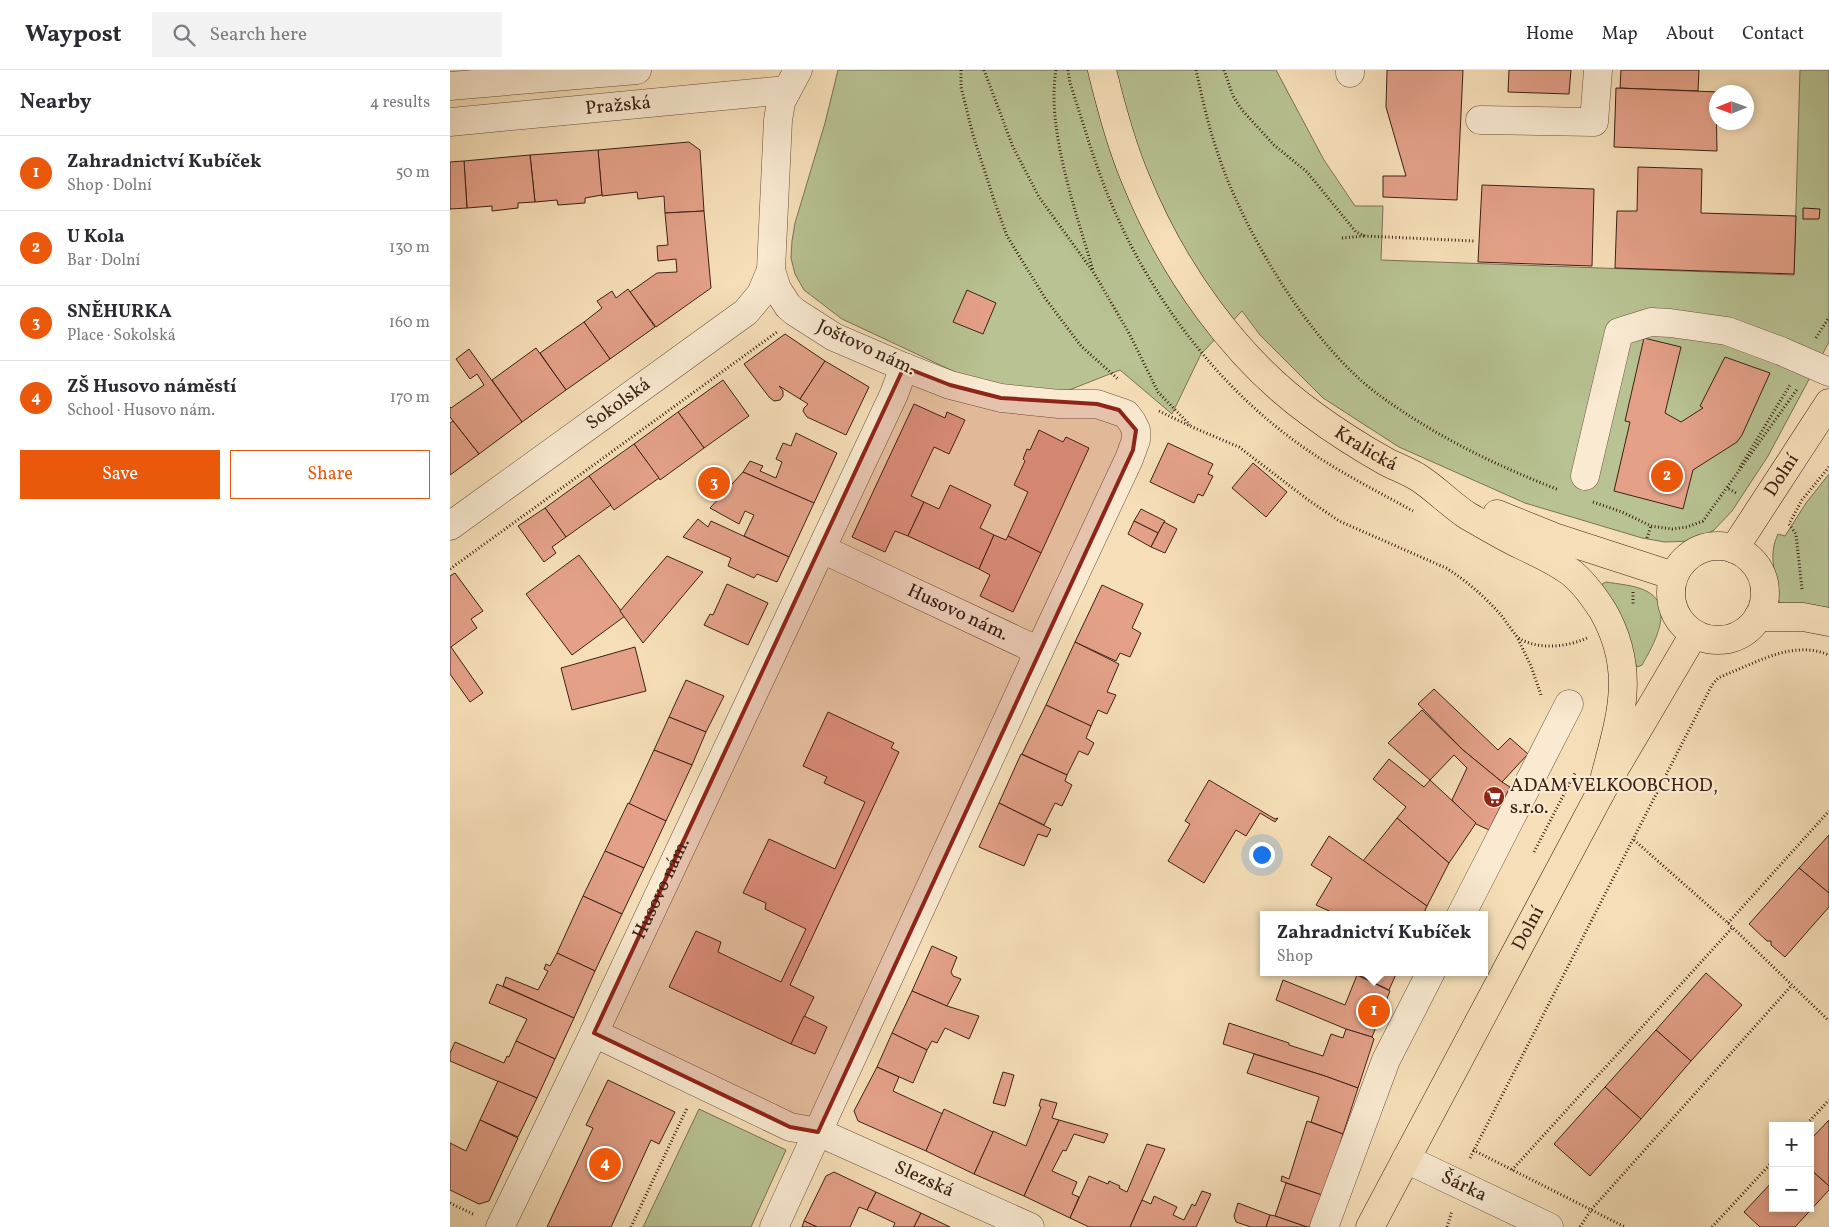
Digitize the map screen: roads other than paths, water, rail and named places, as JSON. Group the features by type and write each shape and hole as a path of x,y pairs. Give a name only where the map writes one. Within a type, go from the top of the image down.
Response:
{"main road":[{"name":"Kralická","path":"1102,70 1135,179 1152,216 1184,274 1213,316 1255,364 1281,390 1304,408 1359,445 1419,478 1466,514 1568,570 1585,586 1604,614 1614,635 1619,650 1624,686 1620,714 1601,792"},
{"name":"Dolní","path":"1734,549 1829,403"},
{"path":"1419,478 1524,526 1674,576"},
{"path":"1723,546 1734,549 1753,562 1760,572 1764,583 1765,595 1758,617 1751,627 1729,639 1711,640 1694,634 1678,619 1673,609 1671,587 1674,576 1688,556 1699,550 1723,546"},
{"path":"1758,617 1804,617 1829,622"},
{"name":"Dolní","path":"1370,1227 1601,792 1694,634"}],"street":[{"name":"Pražská","path":"450,86 637,70"},
{"path":"1480,120 1594,122 1598,70"},
{"name":"Pražská","path":"450,122 792,80"},
{"name":"Joštovo nám.","path":"792,80 781,102 778,120 771,270 777,289 788,306 834,337 950,385 1001,398 1059,404 1096,404 1119,410 1126,414 1136,430 1133,450 1039,651"},
{"name":"Sokolská","path":"450,526 746,312 761,294 771,270"},
{"path":"1587,488 1619,332 1651,322 1727,332 1815,366"},
{"name":"Husovo nám.","path":"500,1227 594,1033 822,549 894,394 904,367"},
{"name":"Husovo nám.","path":"822,549 1039,651"},
{"path":"774,1227 1039,651"},
{"path":"1463,911 1569,704"},
{"path":"1324,1227 1386,1060 1429,976"},
{"name":"Slezská","path":"594,1033 790,1127 818,1132 1030,1227"},
{"name":"Šárka","path":"1406,1159 1549,1227"}],"place":[{"name":"U Kola","path":"1667,476"},
{"name":"SNĚHURKA","path":"714,483"},
{"name":"ADAM VELKOOBCHOD, s.r.o.","path":"1494,797"},
{"name":"Zahradnictví Kubíček","path":"1374,1011"},
{"name":"ZŠ Husovo náměstí","path":"605,1164"}]}
